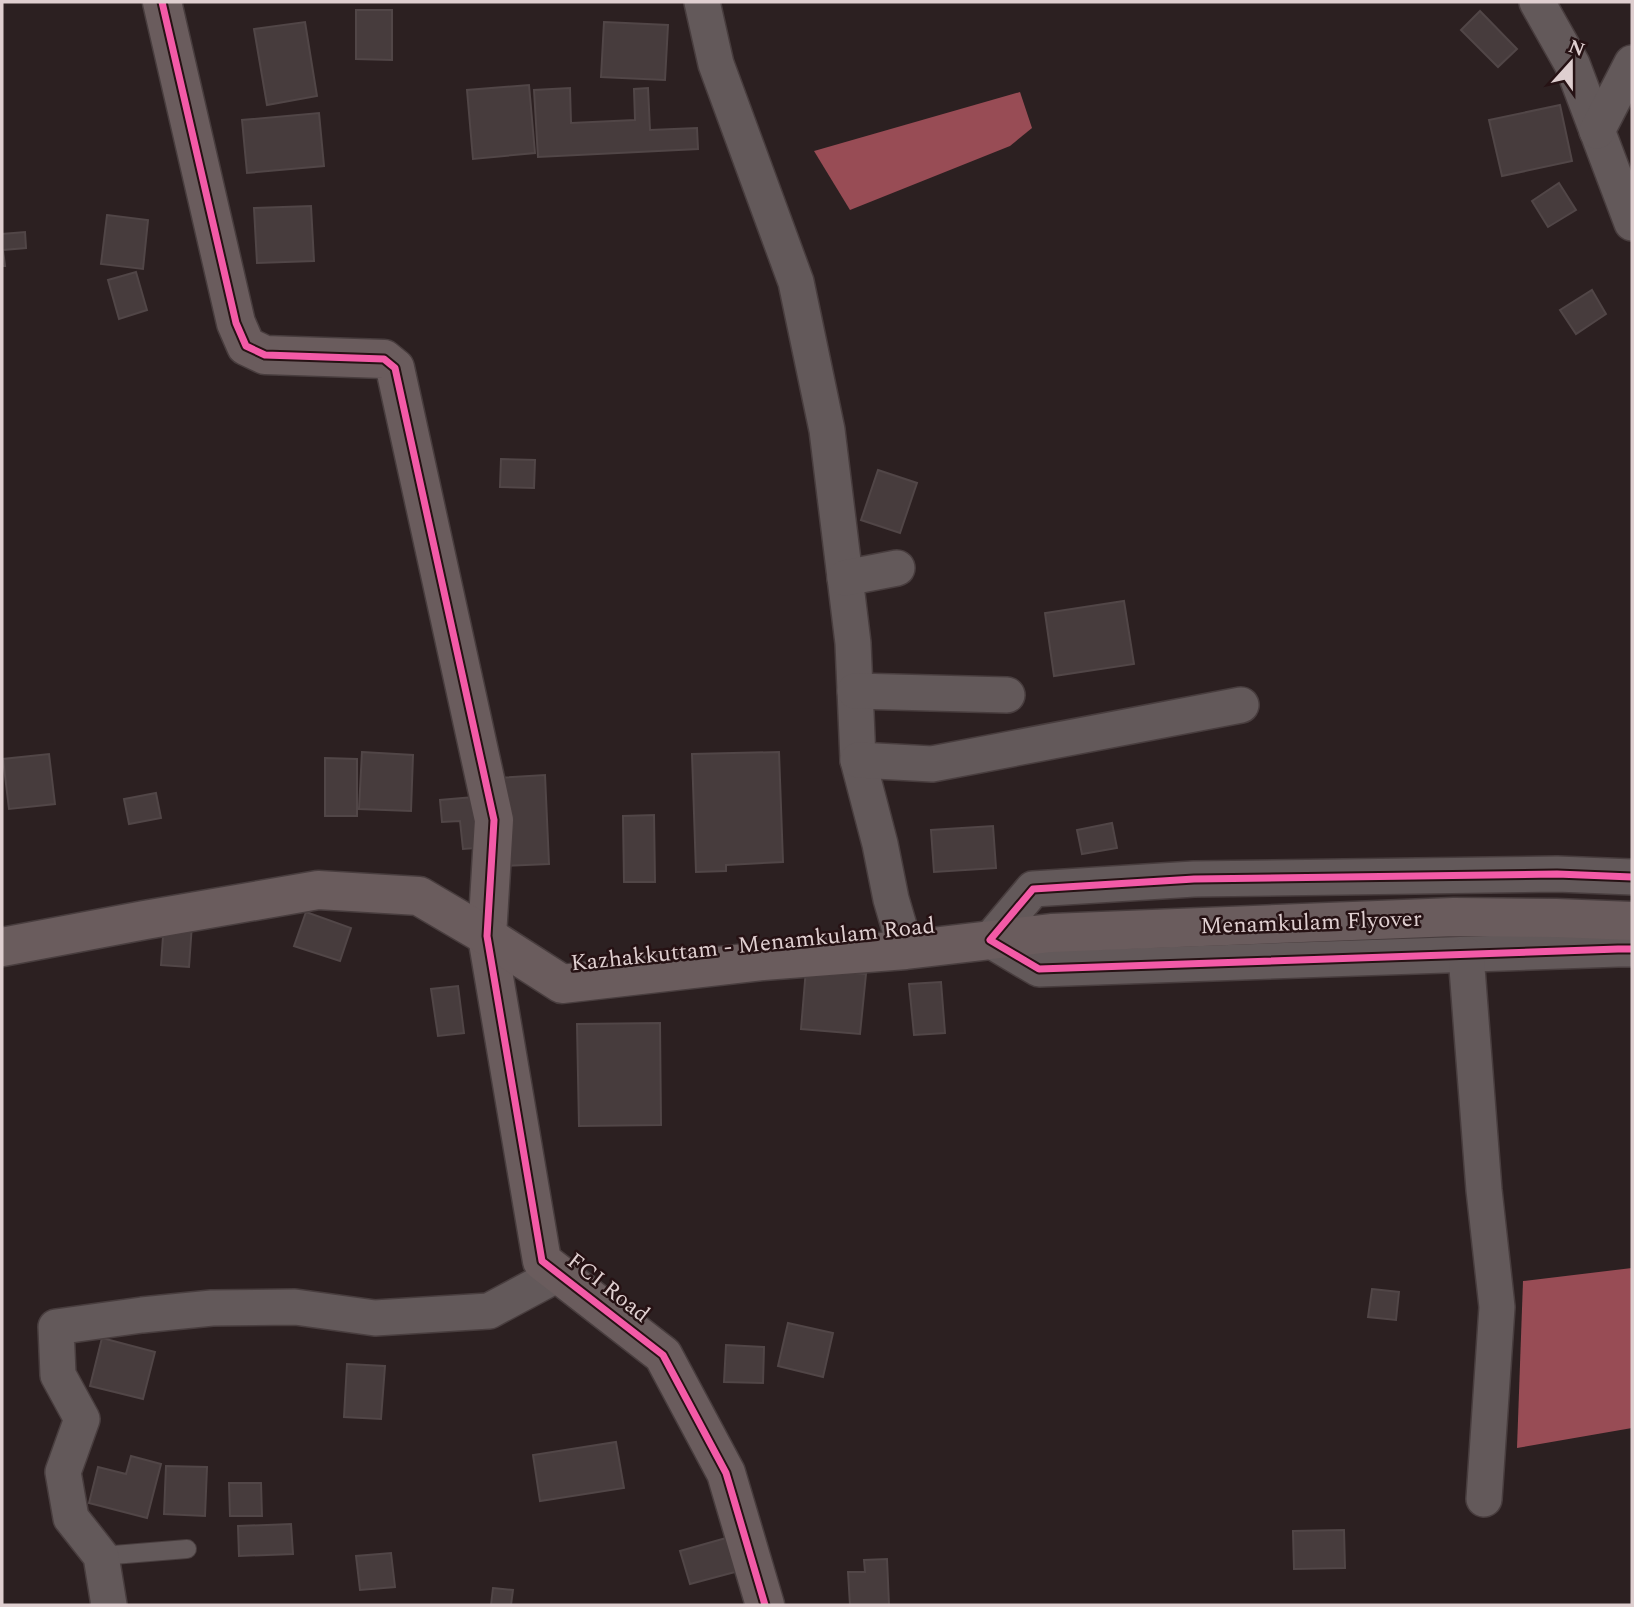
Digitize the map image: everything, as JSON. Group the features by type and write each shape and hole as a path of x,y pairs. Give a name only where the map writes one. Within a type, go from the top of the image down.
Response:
{"street":[{"name":"FCI Road","path":"162,2 236,323 246,346 265,355 384,359 395,368 494,820 487,936 542,1261 663,1355 726,1473 765,1605"},
{"path":"702,2 716,64 796,282 827,430 853,643 858,760 906,950"},
{"path":"1537,2 1572,64 1632,223"},
{"path":"1597,131 1632,63"},
{"path":"845,578 897,568"},
{"path":"855,691 1007,695"},
{"path":"858,760 932,764 1241,705"},
{"path":"1632,877 1557,874 1194,879 1033,889 990,940 1039,969 1632,949"},
{"name":"Kazhakkuttam - Menamkulam Road","path":"2,947 318,890 419,896 562,984 763,961 906,950 990,940"},
{"name":"Menamkulam Flyover","path":"990,940 1051,933 1454,917 1632,921"},
{"path":"1466,955 1484,1190 1497,1307 1484,1499"},
{"path":"109,1605 101,1556 71,1518 64,1472 82,1419 58,1375 56,1327 212,1308 295,1307 374,1318 489,1311 558,1274"}],"lane":[{"path":"101,1556 187,1549"}],"shaded area":[{"path":"1020,92 1032,128 1010,146 850,210 814,151"},
{"path":"1632,1268 1632,1428 1517,1448 1523,1281"}],"building":[{"path":"356,10 392,10 392,60 356,59"},
{"path":"1480,11 1517,49 1498,67 1461,30"},
{"path":"305,22 317,96 267,105 254,29"},
{"path":"604,22 668,25 665,80 601,77"},
{"path":"529,85 535,153 473,159 467,90"},
{"path":"570,88 571,123 635,120 634,89 648,88 650,130 697,128 698,149 538,157 534,90"},
{"path":"1560,105 1572,161 1502,176 1489,120"},
{"path":"319,113 324,166 247,173 242,120"},
{"path":"1559,183 1576,210 1548,227 1532,201"},
{"path":"311,206 314,261 257,263 254,208"},
{"path":"107,215 148,220 143,269 101,264"},
{"path":"25,232 26,248 3,250 5,266 2,266 2,234"},
{"path":"136,272 147,310 119,319 108,280"},
{"path":"1592,290 1606,314 1576,334 1560,310"},
{"path":"501,459 535,460 534,488 500,487"},
{"path":"878,470 917,483 900,533 861,520"},
{"path":"1124,601 1134,664 1054,676 1045,613"},
{"path":"362,752 413,755 411,811 359,809"},
{"path":"779,752 783,862 726,865 726,871 696,872 692,754"},
{"path":"49,754 55,804 9,809 3,759"},
{"path":"325,758 357,759 357,816 325,816"},
{"path":"545,775 549,864 502,866 498,778"},
{"path":"156,793 161,818 129,824 124,799"},
{"path":"485,796 489,847 463,849 460,821 442,822 440,800"},
{"path":"654,815 655,882 624,882 623,816"},
{"path":"1112,823 1117,848 1082,854 1077,830"},
{"path":"993,826 996,868 934,872 931,830"},
{"path":"306,912 351,928 340,961 294,946"},
{"path":"164,922 192,924 189,967 161,965"},
{"path":"806,969 866,974 860,1034 801,1029"},
{"path":"941,982 945,1033 914,1035 909,984"},
{"path":"458,986 464,1033 438,1036 431,989"},
{"path":"660,1023 661,1125 579,1126 577,1024"},
{"path":"1372,1289 1399,1292 1396,1320 1368,1317"},
{"path":"788,1323 833,1333 823,1377 778,1366"},
{"path":"102,1338 155,1352 143,1399 90,1386"},
{"path":"726,1345 764,1347 763,1383 724,1382"},
{"path":"347,1364 385,1366 381,1419 344,1417"},
{"path":"616,1442 624,1488 540,1501 533,1455"},
{"path":"131,1456 161,1464 147,1518 89,1503 98,1467 126,1474"},
{"path":"166,1466 207,1467 205,1516 164,1514"},
{"path":"229,1483 261,1483 262,1516 230,1516"},
{"path":"291,1524 293,1554 239,1556 238,1526"},
{"path":"1344,1530 1345,1568 1294,1569 1293,1531"},
{"path":"726,1538 735,1572 690,1584 680,1551"},
{"path":"391,1553 395,1587 360,1590 356,1556"},
{"path":"887,1559 889,1605 850,1605 848,1572 865,1572 864,1560"},
{"path":"493,1588 513,1590 511,1605 491,1605"}],"cycle path":[{"path":"162,2 236,323 246,346 265,355 384,359 395,368 494,820 487,936 542,1261 663,1355 726,1473 765,1605"},
{"path":"1632,877 1557,874 1194,879 1033,889 990,940 1039,969 1632,949"}]}
